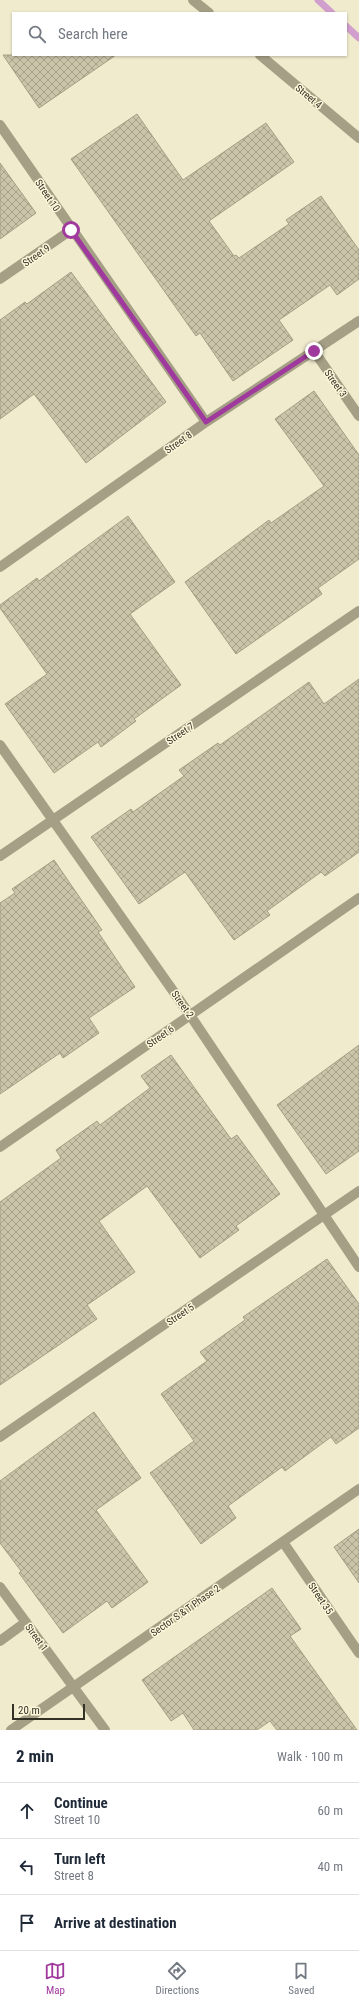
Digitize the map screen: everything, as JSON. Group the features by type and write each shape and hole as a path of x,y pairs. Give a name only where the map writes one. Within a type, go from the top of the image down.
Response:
{"street":[{"path":"193,0 208,12"},
{"name":"Street 4","path":"261,56 359,138"},
{"name":"Street 10","path":"0,125 71,230 206,422"},
{"name":"Street 9","path":"0,279 71,230"},
{"name":"Street 8","path":"0,567 206,422 359,321"},
{"name":"Street 3","path":"314,351 359,416"},
{"name":"Street 7","path":"0,856 359,611"},
{"name":"Street 2","path":"0,745 54,819 190,1015 359,1267"},
{"name":"Street 6","path":"0,1148 359,898"},
{"name":"Street 5","path":"0,1437 359,1191"},
{"name":"Sector S & T Phase 2","path":"11,1730 359,1489"},
{"name":"Street 35","path":"283,1542 359,1653"},
{"name":"Street 1","path":"0,1587 105,1730"},
{"path":"0,1641 26,1622"}],"building":[{"path":"3,55 115,56 39,108"},
{"path":"137,114 183,180 266,123 294,162 209,221 234,256 236,255 239,258 289,224 286,220 321,196 359,250 359,279 337,295 330,285 279,320 293,340 233,381 200,333 196,336 71,159"},
{"path":"0,163 36,213 0,239"},
{"path":"71,272 166,402 86,463 34,394 0,419 0,320 25,302 27,304"},
{"path":"314,391 359,455 359,559 318,588 322,594 236,654 185,582 269,520 271,523 324,486 275,419"},
{"path":"128,516 175,582 130,614 181,685 134,719 136,721 101,747 98,742 54,773 5,704 47,674 0,608 0,605 37,578 39,581"},
{"path":"359,679 359,852 325,876 321,872 267,911 270,915 234,940 185,872 139,904 91,837 131,809 133,812 184,776 179,770 218,743 220,745 309,682 324,704"},
{"path":"54,860 102,930 98,932 135,987 89,1018 99,1033 63,1058 60,1053 0,1094 0,903 15,893 12,889"},
{"path":"359,1045 359,1151 326,1174 277,1105"},
{"path":"171,1055 231,1139 237,1135 280,1194 236,1226 239,1230 200,1258 147,1186 99,1221 135,1272 87,1305 97,1319 0,1385 0,1202 61,1158 56,1150 97,1121 100,1125 150,1088 141,1076"},
{"path":"327,1259 359,1304 359,1428 336,1444 331,1437 285,1471 282,1467 228,1506 236,1518 201,1544 150,1473 194,1441 161,1394 207,1361 200,1352 245,1320 243,1317"},
{"path":"94,1412 141,1478 96,1510 148,1582 112,1608 107,1601 63,1633 19,1573 21,1571 0,1543 0,1481"},
{"path":"359,1529 359,1583 334,1547"},
{"path":"272,1588 301,1629 290,1636 357,1730 277,1730 270,1721 257,1730 194,1730 183,1713 171,1721 142,1680"}],"waterway":[{"path":"318,0 331,12"},
{"path":"347,27 359,38"}],"route":[{"path":"71,230 206,422 314,351"}]}
